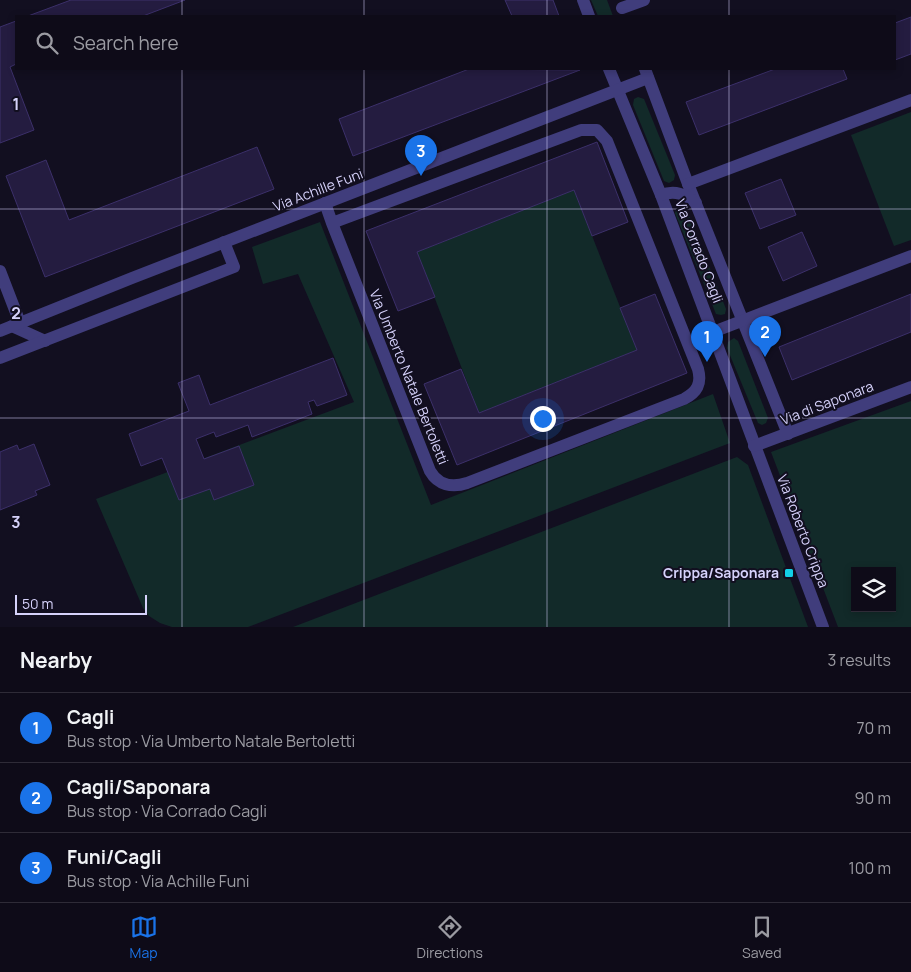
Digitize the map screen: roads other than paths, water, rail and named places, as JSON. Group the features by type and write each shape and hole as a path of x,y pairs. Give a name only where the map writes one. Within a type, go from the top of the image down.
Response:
{"street":[{"path":"582,0 589,15"},
{"path":"622,8 644,0"},
{"name":"Via Corrado Cagli","path":"609,70 661,195 754,446"},
{"name":"Via Corrado Cagli","path":"646,73 688,184 788,434"},
{"name":"Via Achille Funi","path":"7,329 224,242 617,89 646,73"},
{"name":"Via Corrado Cagli","path":"688,184 911,100"},
{"name":"Via Umberto Natale Bertoletti","path":"325,203 332,223 430,471 435,479 444,484 460,485 467,483 684,399 695,392 698,387 699,375 694,360 607,141 597,130 586,128 580,130 332,223"},
{"path":"661,195 674,192 679,193 696,203"},
{"path":"0,358 234,267 224,242"},
{"path":"713,332 911,256"},
{"path":"0,271 7,329 45,341"},
{"name":"Via di Saponara","path":"754,446 911,387"},
{"name":"Via Roberto Crippa","path":"754,446 823,627"}],"place":[{"name":"Funi/Cagli","path":"421,176"},
{"name":"Cagli/Saponara","path":"765,357"},
{"name":"Cagli","path":"707,362"},
{"name":"Crippa/Saponara","path":"789,573"}]}
